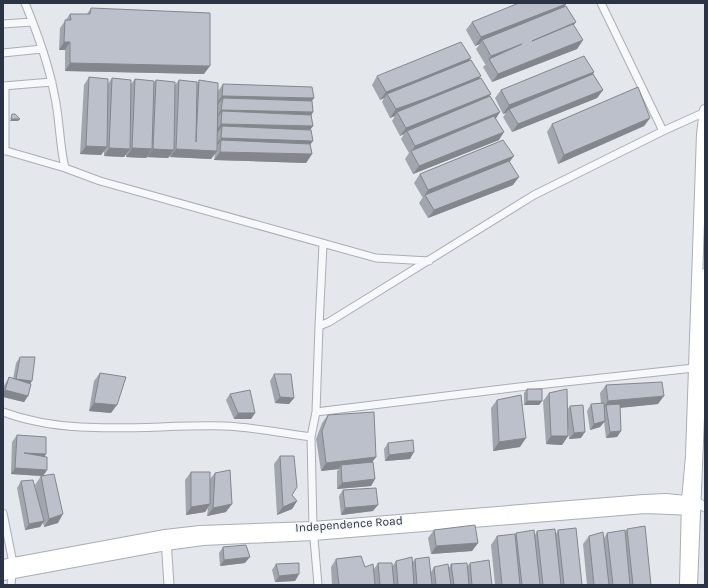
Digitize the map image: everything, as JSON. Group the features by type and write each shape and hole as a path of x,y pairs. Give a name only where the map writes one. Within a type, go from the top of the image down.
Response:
{"main road":[{"path":"684,585 696,506 691,456 694,368 701,253 702,134 705,112"},
{"path":"692,585 703,412 705,274"},
{"name":"Independence Road","path":"8,569 166,540 200,531 313,531 644,500 696,506"}],"street":[{"path":"25,3 52,82 66,168"},
{"path":"601,3 663,131"},
{"path":"3,24 32,22"},
{"path":"3,53 42,50"},
{"path":"52,82 4,86 4,150 66,168 100,181 376,258 429,261"},
{"path":"319,326 330,322 534,195 663,131 705,112"},
{"path":"318,585 313,531 311,437 316,412 323,244"},
{"path":"316,412 519,387 694,368"},
{"path":"3,412 61,426 113,428 224,426 311,437"},
{"path":"3,513 8,569 11,585"},
{"path":"166,540 169,585"}],"building":[{"path":"519,3 566,4 481,37 472,22"},
{"path":"566,6 576,22 532,41 573,24 583,40 498,74 489,59 522,44 491,56 482,40"},
{"path":"91,8 210,13 210,66 70,63 70,42 64,42 65,20 71,20 70,14 90,14"},
{"path":"461,42 471,58 386,92 377,76"},
{"path":"584,56 594,72 509,105 501,90"},
{"path":"471,60 481,76 396,109 387,94"},
{"path":"593,74 603,90 518,124 509,109"},
{"path":"89,77 108,79 107,147 86,146"},
{"path":"112,78 131,80 130,149 109,148"},
{"path":"481,78 491,94 406,128 397,112"},
{"path":"135,79 154,81 152,149 132,148"},
{"path":"156,80 175,82 174,150 153,149"},
{"path":"179,80 197,82 196,142 199,80 218,83 217,151 176,149"},
{"path":"223,84 312,87 314,98 222,96"},
{"path":"638,87 650,118 564,155 552,124"},
{"path":"490,96 500,112 415,146 407,131"},
{"path":"223,98 312,101 313,112 221,110"},
{"path":"222,111 311,115 313,126 221,124"},
{"path":"12,114 15,114 20,119 11,119"},
{"path":"494,116 504,132 419,166 411,151"},
{"path":"222,126 311,130 313,141 221,138"},
{"path":"221,140 310,144 312,154 220,152"},
{"path":"503,140 514,156 428,190 420,174"},
{"path":"509,161 519,177 434,210 425,195"},
{"path":"20,357 35,357 32,381 16,379"},
{"path":"100,373 126,377 117,405 94,403"},
{"path":"274,374 291,374 294,398 280,397"},
{"path":"9,377 31,384 28,396 5,390"},
{"path":"662,382 664,396 608,401 606,385"},
{"path":"527,389 542,389 542,401 527,401"},
{"path":"567,389 568,436 551,436 549,393"},
{"path":"250,390 255,413 238,413 230,394"},
{"path":"521,395 526,438 499,442 497,400"},
{"path":"604,403 605,421 594,424 591,404"},
{"path":"620,404 621,431 610,432 606,405"},
{"path":"583,405 585,432 574,433 570,406"},
{"path":"374,412 376,457 326,463 322,431 328,415"},
{"path":"17,435 46,437 46,454 24,453 47,457 47,470 15,468"},
{"path":"413,440 414,452 389,455 388,443"},
{"path":"280,456 294,456 297,487 292,495 297,501 283,507"},
{"path":"373,462 375,479 342,483 341,465"},
{"path":"230,470 232,504 213,508 215,473"},
{"path":"191,472 210,472 210,504 191,507"},
{"path":"54,474 63,514 49,519 41,476"},
{"path":"33,480 44,521 29,524 21,481"},
{"path":"376,488 378,505 345,508 343,490"},
{"path":"475,525 478,543 436,546 434,530"},
{"path":"645,526 651,585 633,585 627,529"},
{"path":"576,528 582,585 564,585 558,530"},
{"path":"555,529 561,585 543,585 537,531"},
{"path":"534,530 540,585 522,585 516,533"},
{"path":"625,530 630,585 613,585 607,533"},
{"path":"603,532 609,585 594,585 589,536"},
{"path":"515,534 520,585 502,585 497,536"},
{"path":"246,545 250,557 224,560 223,547"},
{"path":"361,556 365,567 373,564 375,585 339,585 336,559"},
{"path":"412,557 414,585 398,585 396,561"},
{"path":"429,557 432,585 417,585 415,559"},
{"path":"489,560 492,585 472,585 470,563"},
{"path":"299,563 299,574 279,576 276,564"},
{"path":"378,563 392,563 394,585 380,585"},
{"path":"467,563 469,585 454,585 451,564"},
{"path":"448,564 451,585 436,585 434,567"}]}
